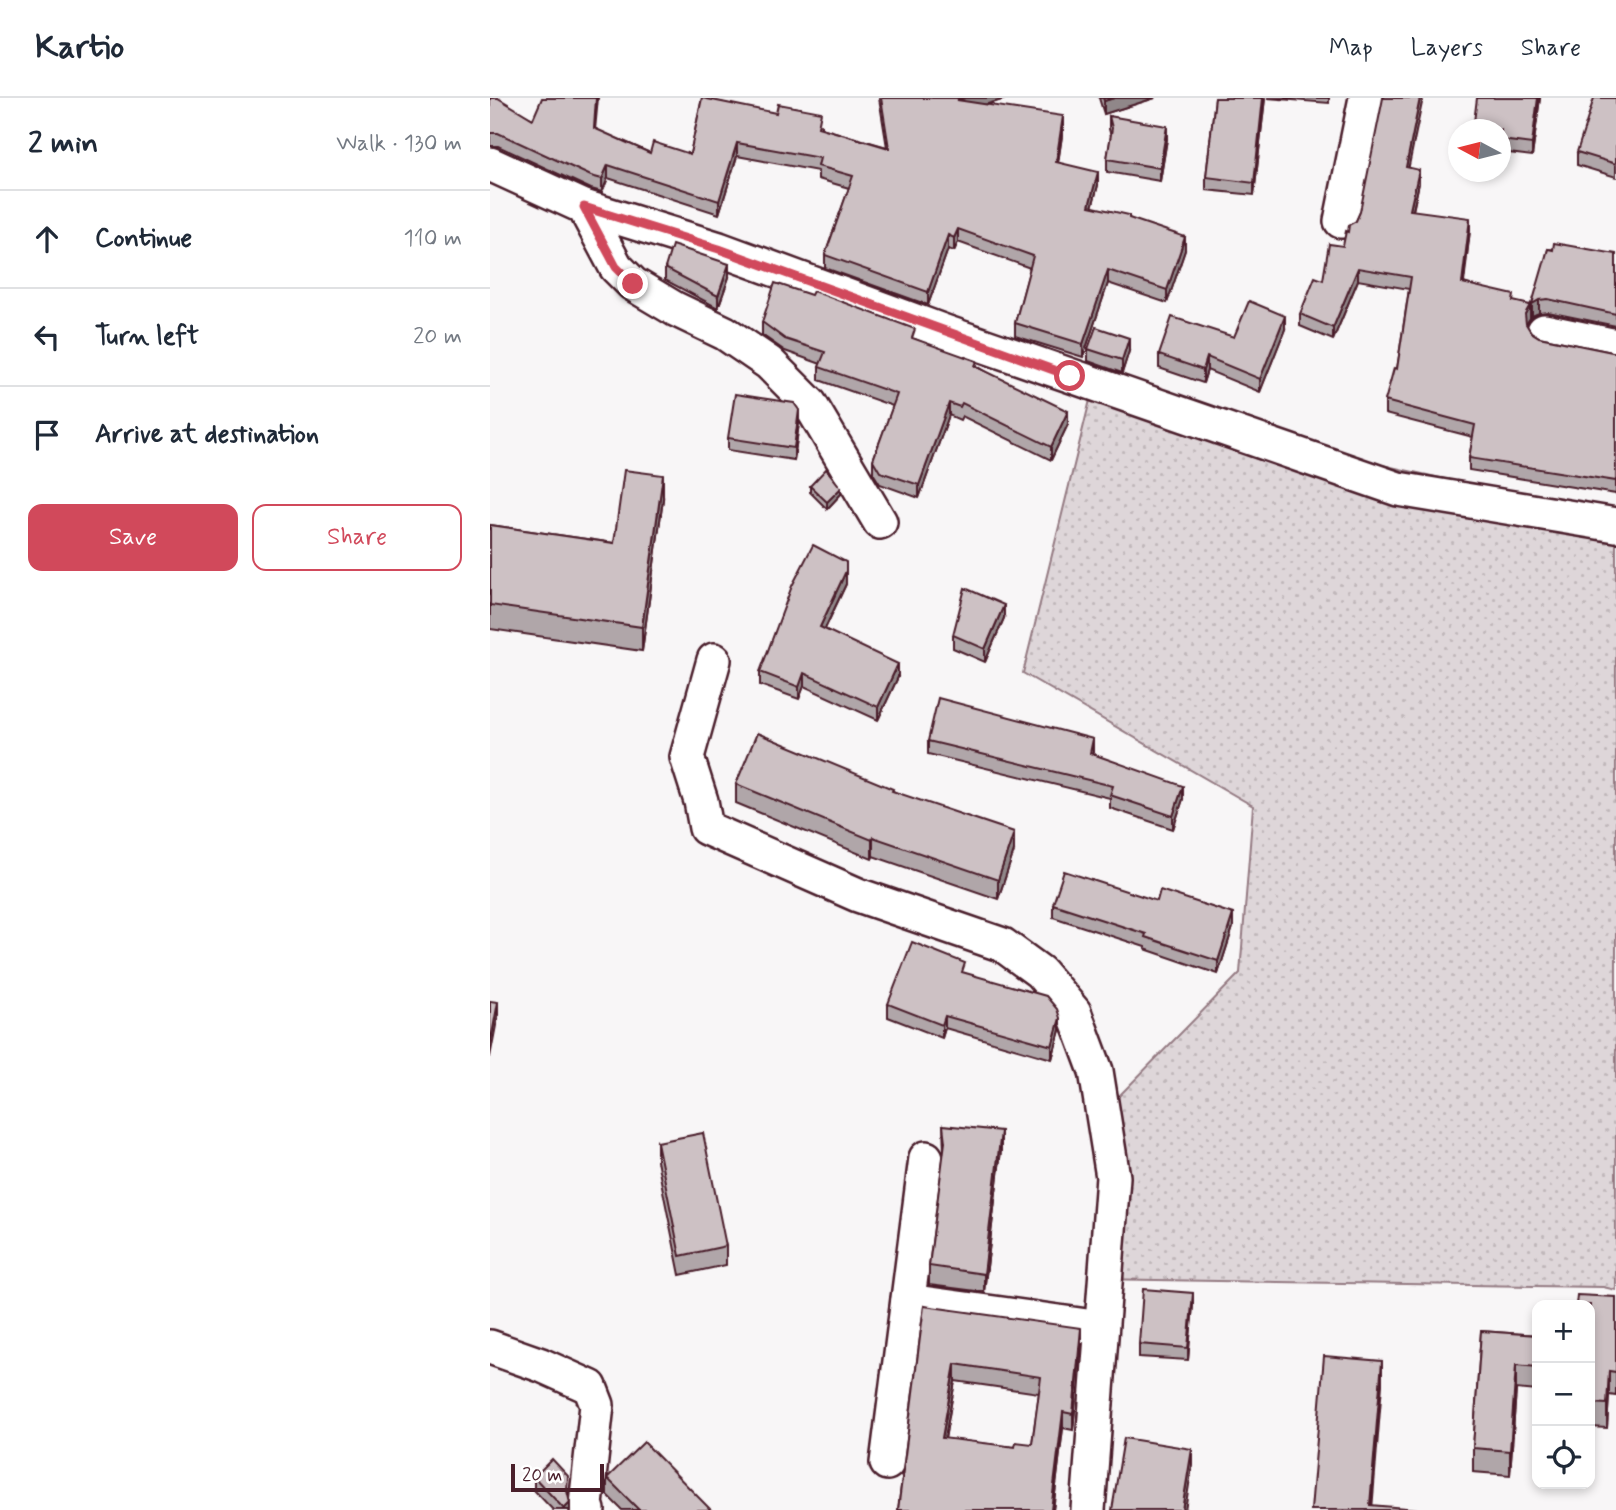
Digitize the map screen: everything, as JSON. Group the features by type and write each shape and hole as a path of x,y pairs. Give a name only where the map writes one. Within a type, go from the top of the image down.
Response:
{"street":[{"path":"1341,221 1366,98"},
{"path":"490,164 584,207 719,249 984,346 1398,489 1616,525"},
{"path":"584,207 616,267 633,284 675,309 725,333 758,355 810,404 880,522"},
{"path":"1544,331 1616,346"},
{"path":"713,660 687,757 701,801 706,828 858,895 1003,945 1040,972 1074,1012 1096,1071 1113,1177 1088,1510"},
{"path":"887,1463 926,1158"},
{"path":"908,1301 1101,1328"},
{"path":"490,1347 541,1365 590,1387 597,1405 586,1505 589,1510"}],"shaded area":[{"path":"1090,400 1616,517 1616,1290 1603,1287 1094,1279 1118,1097 1240,973 1253,806 1023,673"}],"building":[{"path":"490,98 498,98 533,119 542,98 596,98 594,128 650,153 653,142 690,154 702,98 776,113 778,104 821,112 818,127 889,148 881,98 965,98 957,100 1063,116 1056,162 1098,172 1089,206 1129,215 1129,218 1185,237 1167,290 1108,270 1083,344 1015,323 1033,256 958,229 954,238 948,235 928,292 825,255 853,176 818,166 820,158 737,143 719,201 608,165 602,179 591,176 498,133 490,133"},
{"path":"1215,98 1263,98 1254,183 1206,177"},
{"path":"1383,98 1420,98 1406,167 1419,170 1410,210 1470,218 1462,283 1514,295 1513,301 1530,305 1525,314 1526,324 1531,332 1539,337 1616,352 1616,481 1469,458 1475,425 1385,401 1394,368 1397,369 1411,277 1358,268 1333,328 1300,314 1315,277 1323,280 1329,244 1343,246 1349,225 1356,221 1360,212"},
{"path":"1477,98 1538,98 1532,144 1511,141 1511,119 1474,119"},
{"path":"1594,98 1616,98 1616,164 1577,152"},
{"path":"1109,116 1167,126 1160,168 1107,159 1112,128"},
{"path":"1554,243 1616,254 1616,314 1548,299 1532,304 1548,249 1553,250"},
{"path":"672,245 729,264 718,296 665,268"},
{"path":"775,283 811,295 813,291 915,329 912,338 977,361 975,366 1068,411 1051,447 962,403 960,407 949,403 919,485 880,472 873,460 897,394 819,367 825,352 785,339 762,322"},
{"path":"1249,301 1285,316 1260,379 1207,357 1203,370 1159,355 1172,317 1234,337"},
{"path":"1096,327 1129,338 1122,360 1088,349"},
{"path":"735,394 794,403 799,410 794,448 728,438"},
{"path":"826,469 841,488 827,502 810,486"},
{"path":"624,470 663,475 642,627 490,605 490,525 614,543"},
{"path":"813,545 846,562 846,571 820,627 898,664 878,707 804,673 799,687 760,672 792,586"},
{"path":"965,588 1004,605 985,649 953,635"},
{"path":"938,698 1093,739 1090,753 1183,786 1173,816 1110,795 1113,786 928,741"},
{"path":"757,733 893,789 892,791 1014,832 998,880 873,837 872,840 736,784"},
{"path":"1064,871 1157,901 1160,890 1233,914 1218,961 1053,904"},
{"path":"912,942 965,963 962,972 1046,996 1057,1009 1060,1018 1052,1046 945,1016 942,1025 888,1004"},
{"path":"490,1001 498,1002 490,1045"},
{"path":"943,1125 1001,1131 984,1274 929,1266 945,1142"},
{"path":"703,1133 726,1246 680,1256 657,1142"},
{"path":"1143,1289 1193,1293 1188,1348 1139,1344"},
{"path":"1577,1295 1616,1297 1616,1372 1609,1371 1607,1404 1595,1403 1595,1300 1576,1300"},
{"path":"924,1306 1081,1328 1073,1414 1063,1412 1051,1510 898,1510","holes":["955,1364 1041,1377 1032,1444 1016,1442 1015,1447 942,1438"]},
{"path":"1481,1331 1532,1335 1532,1367 1516,1365 1510,1451 1473,1448"},
{"path":"1324,1356 1382,1361 1370,1505 1430,1510 1311,1510"},
{"path":"1124,1438 1192,1449 1182,1510 1112,1510"},
{"path":"644,1442 711,1510 639,1510 607,1478"},
{"path":"552,1459 568,1476 567,1491 570,1503 564,1509 534,1477"}],"route":[{"path":"633,284 616,267 584,207 719,249 1070,376"}]}
